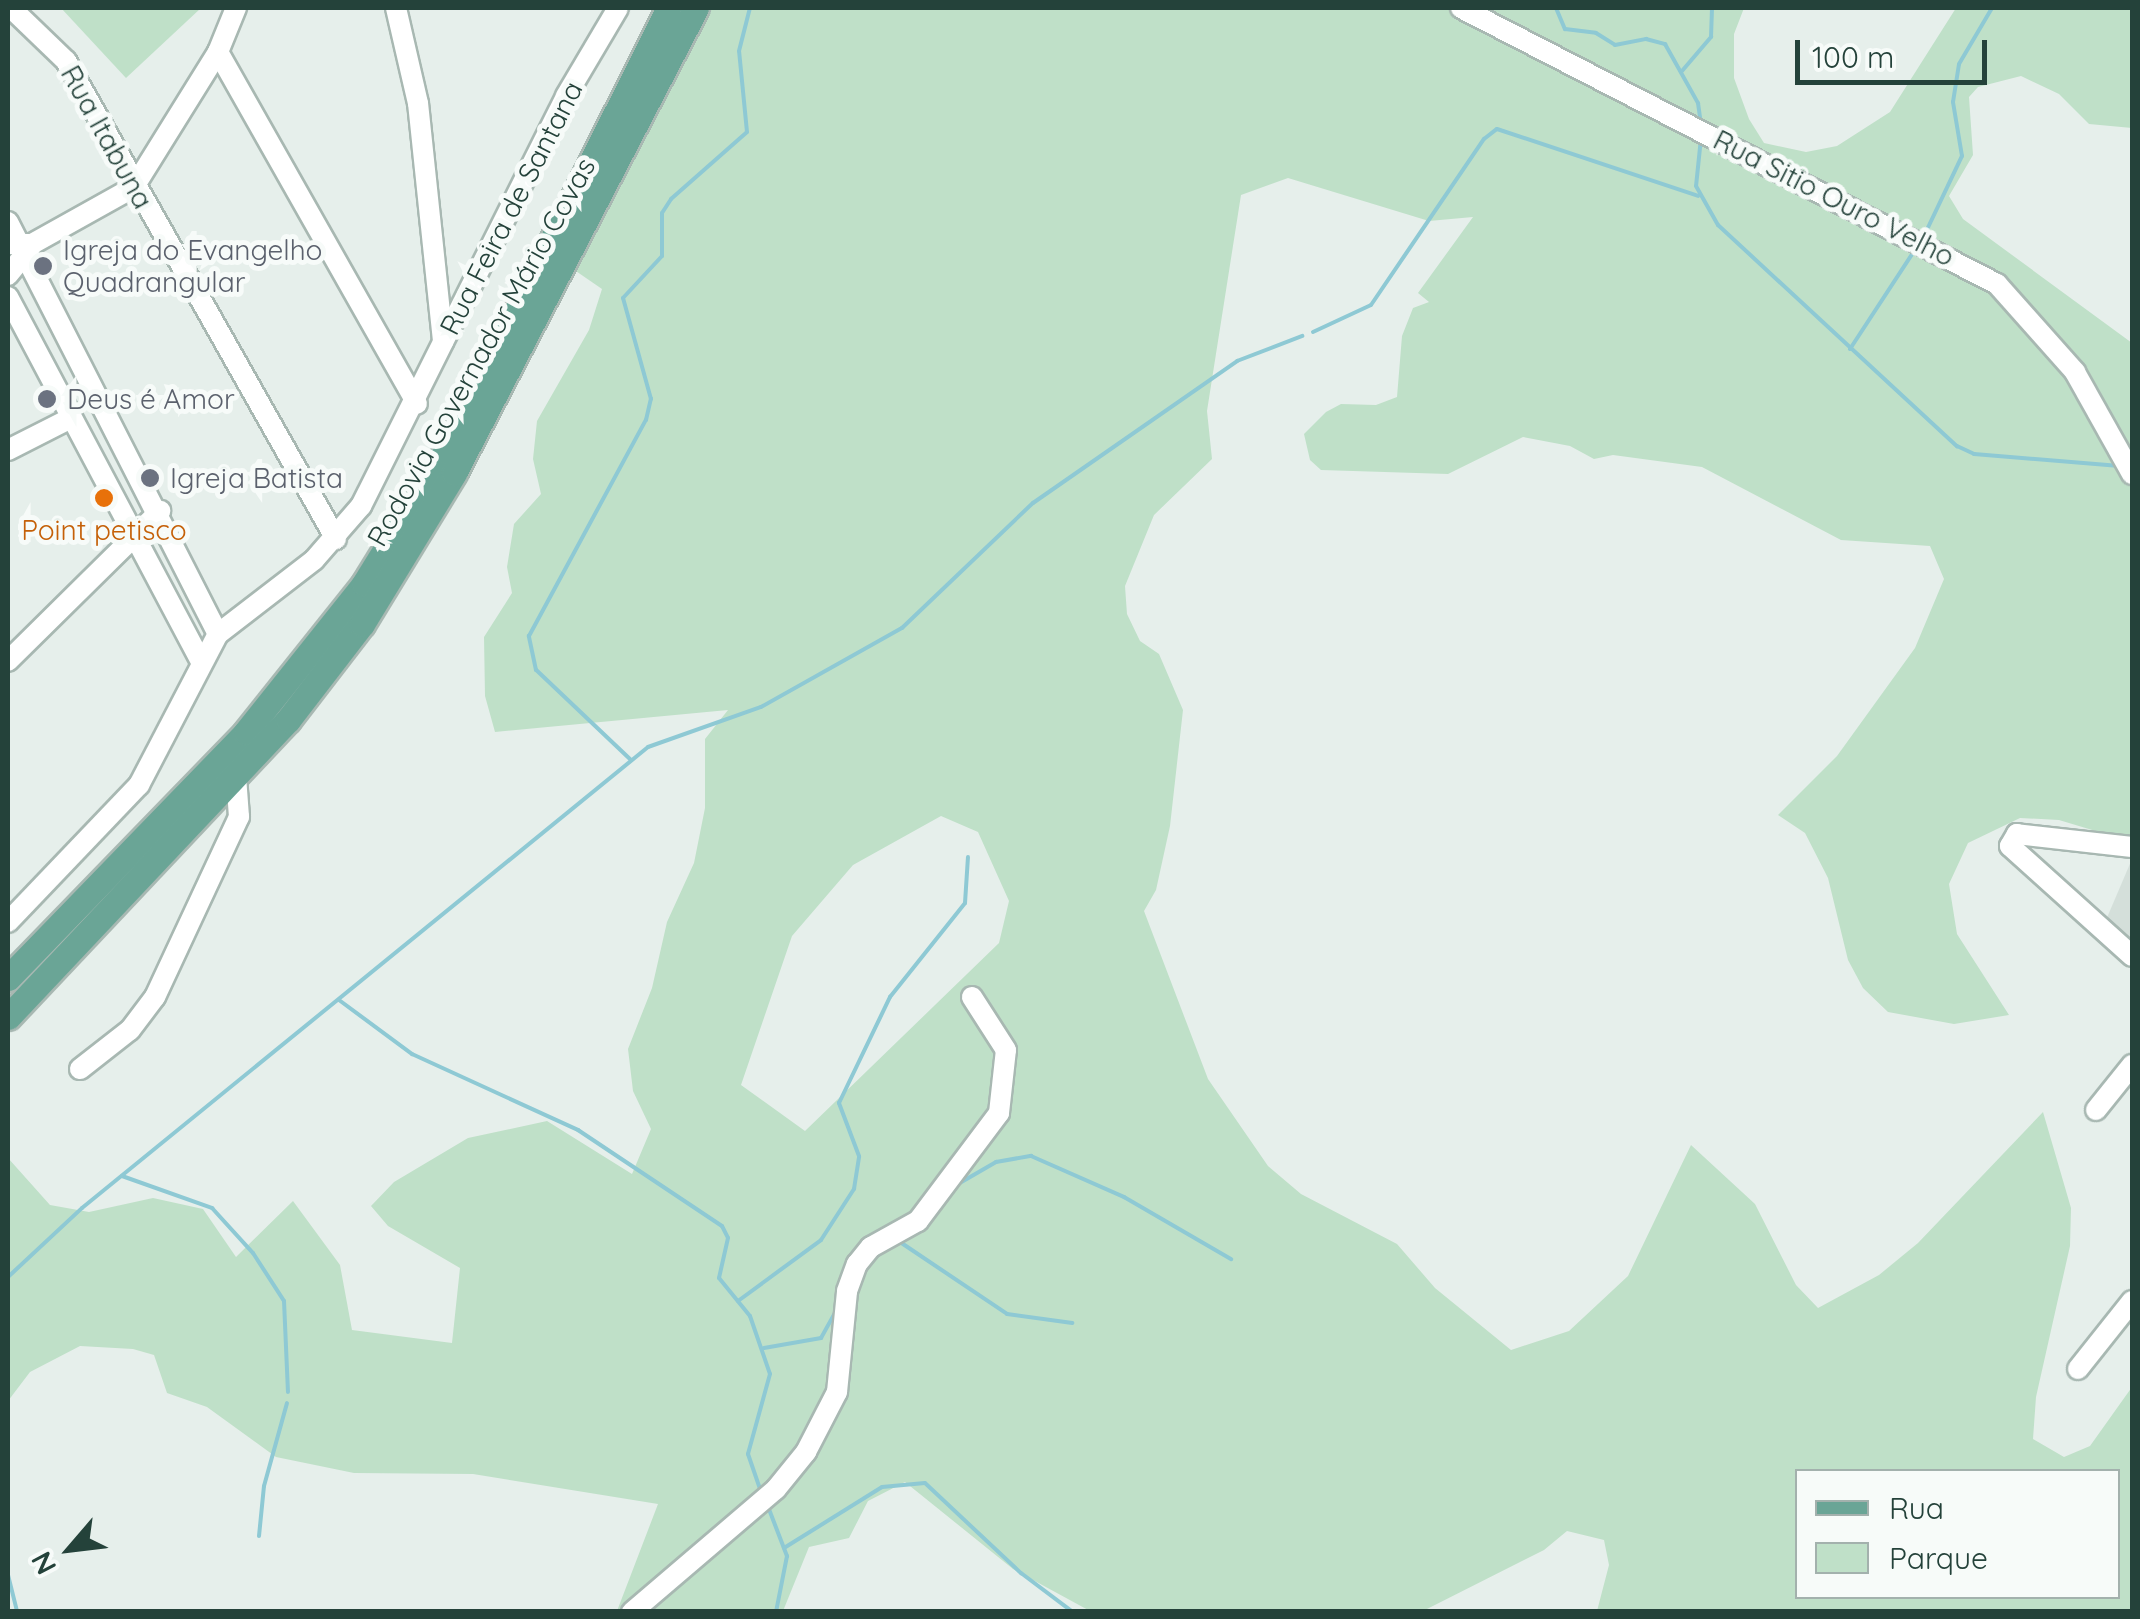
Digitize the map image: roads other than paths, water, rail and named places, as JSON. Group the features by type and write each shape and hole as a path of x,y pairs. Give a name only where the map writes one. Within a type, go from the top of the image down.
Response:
{"main road":[{"name":"Rodovia Governador Mário Covas","path":"8,978 246,732 364,584 446,450 669,8"},
{"name":"Rodovia Governador Mário Covas","path":"8,1017 236,776 327,673 433,512 696,8"},
{"path":"8,957 38,948"}],"street":[{"name":"Rua Itabuna","path":"12,8 66,60 336,540"},
{"path":"8,275 21,247 134,187 218,52 236,8"},
{"path":"396,8 418,103 443,342"},
{"name":"Rua Feira de Santana","path":"8,922 139,785 200,660 218,634 336,540 417,404 443,342 618,8"},
{"name":"Rua Sitio Ouro Velho","path":"1461,8 1997,284 2075,372 2132,474"},
{"path":"218,52 417,404"},
{"path":"8,222 160,511 218,634"},
{"path":"8,297 200,660"},
{"path":"8,450 71,418"},
{"path":"9,655 160,511"},
{"path":"80,1069 130,1030 155,997 239,817 236,776"},
{"path":"2132,846 2017,834 2010,839 2010,846 2132,956"},
{"path":"632,1612 776,1488 806,1452 836,1392 848,1291 857,1264 871,1248 918,1222 998,1113 1006,1050 972,996"},
{"path":"2096,1110 2132,1065"},
{"path":"2078,1369 2132,1301"}],"waterway":[{"path":"631,760 536,670 529,636 646,420 651,399 623,298 662,256 662,213 671,199 747,132 739,51 750,8"},
{"path":"1556,8 1565,29 1596,33 1615,45 1646,39 1665,44 1698,103 1701,125"},
{"path":"1682,71 1711,37 1712,8"},
{"path":"1923,238 1962,156 1953,102 1959,64 1992,8"},
{"path":"1313,332 1371,305 1484,139 1497,129 1698,196"},
{"path":"1701,138 1696,186 1718,225 1957,446 1974,454 2120,466"},
{"path":"1850,349 1916,248"},
{"path":"8,1277 82,1208 648,747 761,707 902,628 1033,503 1237,361 1302,336"},
{"path":"738,1301 821,1240 854,1189 859,1156 839,1103 890,997 965,903 968,857"},
{"path":"339,1000 412,1054 578,1130 722,1226 728,1238 719,1278 750,1316 770,1374 748,1454 761,1491"},
{"path":"958,1184 996,1162 1031,1156 1124,1197 1231,1259"},
{"path":"122,1176 212,1208 253,1253 284,1301 288,1392"},
{"path":"900,1242 1007,1314 1072,1323"},
{"path":"764,1348 821,1338 835,1313"},
{"path":"259,1536 264,1486 287,1403"},
{"path":"784,1548 882,1487 925,1483 1021,1573 1073,1612"},
{"path":"767,1504 787,1556 776,1612"},
{"path":"8,1575 17,1612"}],"place":[{"name":"Igreja do Evangelho Quadrangular","path":"43,266"},
{"name":"Deus é Amor","path":"47,399"},
{"name":"Igreja Batista","path":"150,478"},
{"name":"Point petisco","path":"104,498"}]}
